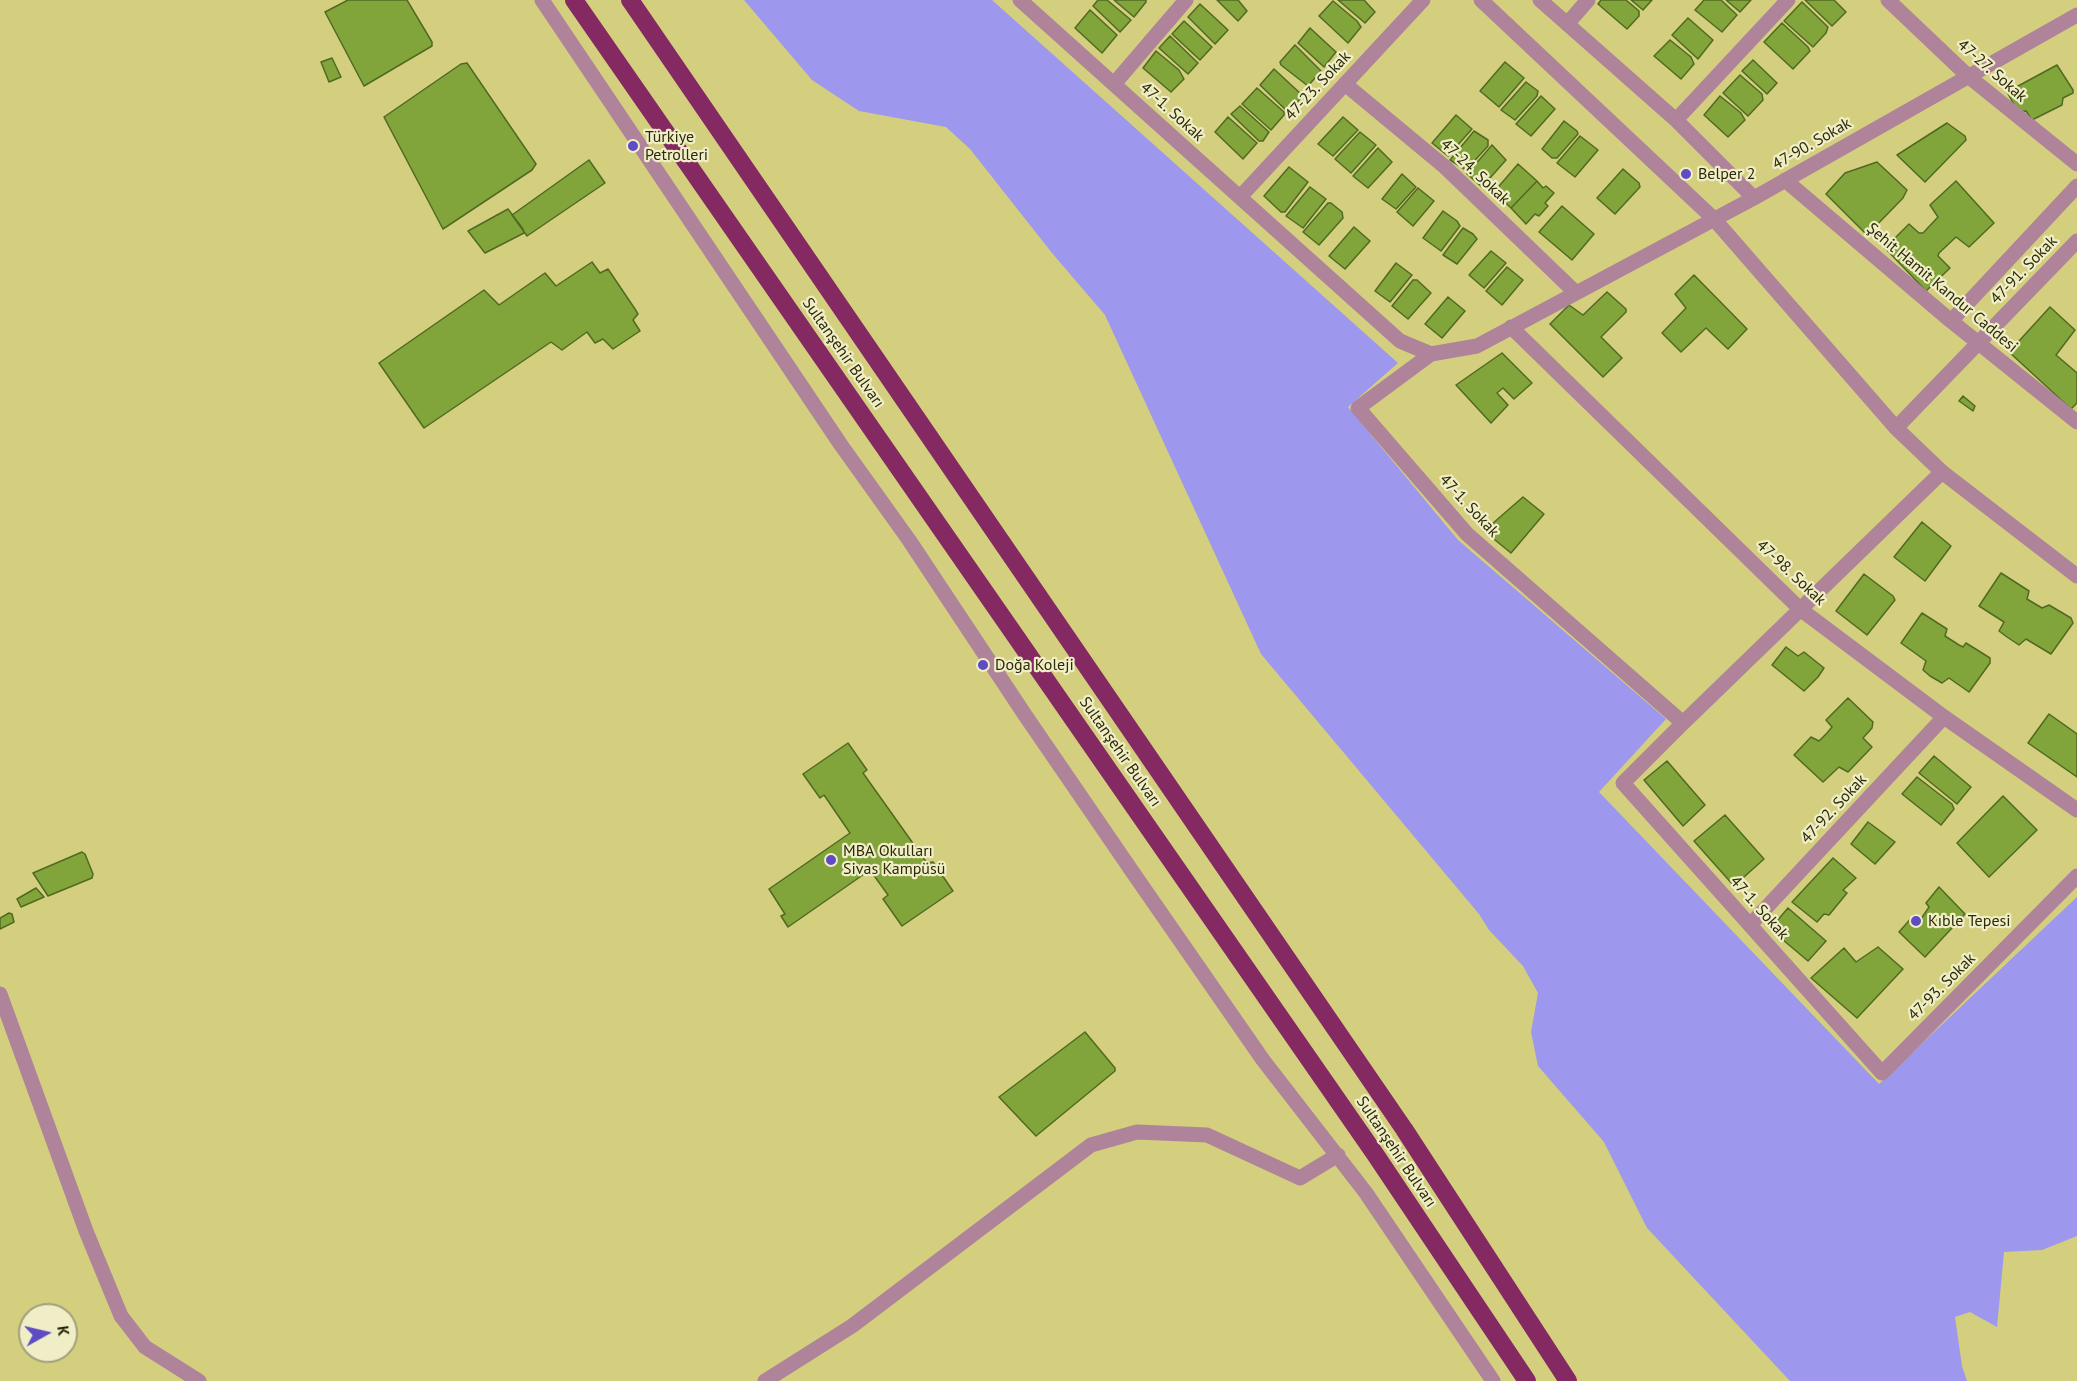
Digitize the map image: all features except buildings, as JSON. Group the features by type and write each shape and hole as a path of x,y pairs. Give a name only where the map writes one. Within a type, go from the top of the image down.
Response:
{"highway":[{"name":"Sultanşehir Bulvarı","path":"574,0 1375,1154 1527,1381"},
{"name":"Sultanşehir Bulvarı","path":"630,0 1404,1129 1568,1381"}],"street":[{"path":"542,0 829,427 909,540 1149,896 1263,1060 1366,1193 1493,1381"},
{"name":"47-1. Sokak","path":"1020,0 1400,341 1431,354"},
{"path":"1114,84 1186,0"},
{"name":"47-23. Sokak","path":"1240,197 1423,0"},
{"path":"1481,0 1714,219 1896,428 1942,472 2077,576"},
{"path":"1540,0 1676,120 1754,198"},
{"path":"1567,24 1588,0"},
{"path":"1676,120 1788,0"},
{"name":"47-27. Sokak","path":"1888,0 1968,76 2077,164"},
{"name":"47-90. Sokak","path":"1431,354 1477,346 1754,198 2077,15"},
{"name":"47-24. Sokak","path":"1345,84 1445,167 1575,292"},
{"name":"Şehit Hamit Kandur Caddesi","path":"1785,180 1951,321 2077,422"},
{"name":"47-91. Sokak","path":"1951,321 2077,186"},
{"name":"47-91. Sokak","path":"1896,428 2077,241"},
{"name":"47-98. Sokak","path":"1511,327 1800,609 1944,717 2077,810"},
{"name":"47-1. Sokak","path":"1431,354 1358,408 1467,534 1683,723 1623,783 1882,1073"},
{"path":"1683,723 1942,472"},
{"name":"47-92. Sokak","path":"1750,925 1944,717"},
{"name":"47-93. Sokak","path":"1882,1073 2077,876"},
{"path":"0,994 86,1231 121,1316 145,1347 199,1381"},
{"path":"765,1381 852,1326 1092,1145 1137,1132 1207,1135 1300,1178 1338,1155"}],"shaded area":[{"path":"744,0 992,0 1398,363 1348,407 1458,540 1666,719 1599,792 1879,1084 2077,897 2077,1236 2042,1250 2004,1252 1997,1327 1970,1312 1955,1317 1962,1366 1967,1381 1790,1381 1647,1228 1604,1142 1538,1066 1531,1032 1538,993 1523,966 1489,930 1479,914 1261,654 1105,315 1052,253 970,149 946,127 859,111 812,80"}],"place":[{"name":"Türkiye Petrolleri","path":"633,146"},
{"name":"Belper 2","path":"1686,174"},
{"name":"Doğa Koleji","path":"983,665"},
{"name":"MBA Okulları Sivas Kampüsü","path":"831,860"},
{"name":"Kıble Tepesi","path":"1916,921"}]}
